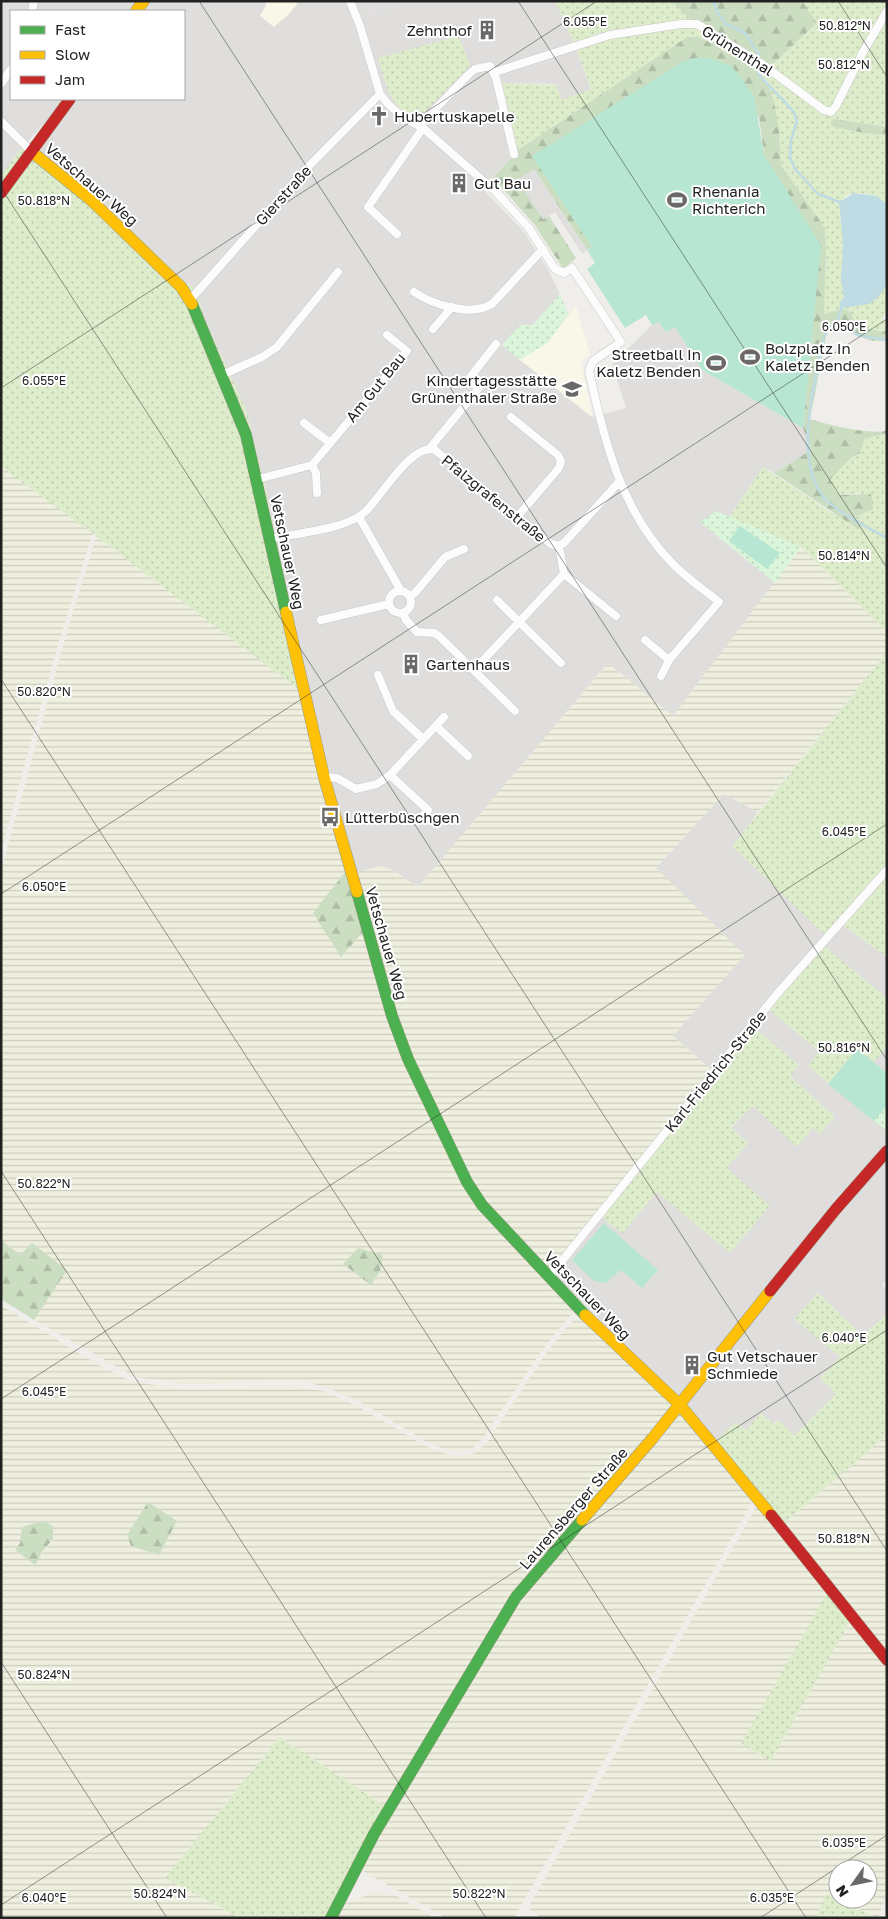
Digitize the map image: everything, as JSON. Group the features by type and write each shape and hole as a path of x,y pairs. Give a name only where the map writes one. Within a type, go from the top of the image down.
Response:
{"street":[{"path":"350,1 360,26 380,94 404,118 421,127 511,207 560,273 572,268 621,342 593,361 589,371 607,446 619,482 634,514 656,545 681,572 719,602 669,660 661,676"},
{"name":"Grünenthal","path":"494,72 610,35 681,24 698,24 762,64 824,110 831,112 887,11"},
{"path":"397,234 368,207 421,127 475,69 490,66 494,72 514,154"},
{"path":"1,84 10,70"},
{"name":"Gierstraße","path":"190,300 307,168 380,94"},
{"path":"1,193 69,100"},
{"path":"1,121 32,152"},
{"name":"Vetschauer Weg","path":"32,152 122,229 181,287 190,300 222,375 246,435 258,479 324,777 392,1016 408,1059 476,1198 549,1277 640,1370 680,1405 887,1660"},
{"path":"414,292 429,302 476,310 492,304 543,249"},
{"path":"222,375 262,357 277,347 338,272"},
{"path":"433,329 452,306"},
{"name":"Am Gut Bau","path":"312,466 407,351 387,335"},
{"name":"Pfalzgrafenstraße","path":"270,539 352,521 359,516 415,454 430,448 479,388 468,380 496,344"},
{"path":"511,417 558,454 561,460 559,468 517,517"},
{"path":"304,423 330,444"},
{"name":"Pfalzgrafenstraße","path":"430,448 551,544 559,546 564,543 619,482"},
{"path":"258,479 312,466 316,473 317,493"},
{"path":"359,516 401,591 410,596"},
{"path":"559,546 564,574 616,616"},
{"path":"410,596 415,593 445,557 464,549"},
{"path":"474,670 564,574"},
{"path":"389,604 392,594 401,591"},
{"path":"403,613 410,606 410,596"},
{"path":"496,600 561,663"},
{"path":"389,604 394,611 403,613"},
{"path":"321,620 389,604"},
{"path":"403,613 406,620 418,632 434,633 439,636 516,711"},
{"path":"646,640 669,660"},
{"path":"378,675 393,711 423,739"},
{"path":"324,777 337,778 356,789 377,784 390,775 444,717"},
{"path":"436,726 468,756"},
{"path":"390,775 428,810 418,821"},
{"name":"Karl-Friedrich-Straße","path":"549,1277 777,994 887,870"},
{"name":"Laurensberger Straße","path":"330,1918 378,1826 516,1598 680,1405 836,1210 887,1151"}],"shaded area":[{"path":"1,1 140,1 134,10 10,10 10,100 65,100 30,139 1,179"},
{"path":"146,1 555,1 576,47 591,90 562,100 556,84 502,83 518,150 483,189 524,232 546,266 560,294 533,325 502,345 592,417 626,408 612,364 652,325 659,321 675,326 702,370 803,428 811,450 774,473 763,467 729,518 709,517 700,522 775,583 673,716 608,663 418,887 399,874 382,866 356,872 291,629 41,154 41,148 73,100 185,100 185,10 140,10"},
{"path":"265,1 299,1 290,13 274,27 260,16 266,5"},
{"path":"363,1 407,1 370,16"},
{"path":"534,169 587,250 582,254 555,212 543,219 517,180"},
{"name":"Kindertagesstätte Grünenthaler Straße","path":"576,306 590,355 581,361 592,417 520,360 548,342"},
{"path":"724,793 758,812 733,846 826,936 838,922 887,957 887,1281 882,1284 887,1290 887,1314 863,1336 818,1293 841,1358 836,1394 794,1436 779,1421 716,1440 558,1278 559,1271 601,1216 622,1233 657,1192 727,1168 731,1128 752,1106 814,1128 820,1134 790,1076 799,1065 750,1025 712,1070 673,1036 656,868"}],"green space":[{"path":"555,1 671,1 722,38 717,46 698,37 687,37 518,150 502,83 556,85 562,100 591,89 576,47"},
{"path":"671,1 802,1 817,23 760,76 768,85 774,101 779,129 781,165 825,228 824,314 842,309 851,312 856,326 883,332 887,329 887,341 872,341 858,336 838,322 827,332 810,419 871,432 887,430 887,434 865,438 860,453 847,461 830,480 835,491 840,495 871,494 873,509 854,517 863,523 858,529 774,473 811,450 803,428 812,334 787,194 764,155 759,117 533,156 592,247 587,250 534,169 543,219 549,216 576,258 565,268 562,267 534,224 493,178 518,150 687,37 698,37 717,46 722,39 697,25"},
{"path":"802,1 887,1 887,127 833,119 831,126 863,133 887,135 887,204 876,197 855,193 843,199 839,209 842,224 846,306 870,301 887,284 887,309 882,319 887,323 887,328 883,332 856,326 842,309 824,314 825,228 781,165 779,129 760,76 817,23"},
{"path":"459,36 470,66 421,116 411,115 403,111 391,96 378,58"},
{"name":"Rhenania Richterich","path":"694,58 708,58 732,66 754,96 764,155 821,245 803,428 702,370 675,327 666,332 659,322 652,325 646,315 625,328 587,269 595,263 587,250 592,247 532,156 682,62"},
{"path":"833,119 887,127 887,135 863,133 831,126"},
{"path":"31,142 148,246 187,284 196,288 205,320 246,409 266,490 293,628 309,686 298,689 95,535 1,467 1,176 19,151"},
{"path":"1,205 101,507 57,648 1,851"},
{"path":"560,294 568,314 548,342 520,360 502,345 520,325 533,325"},
{"path":"887,434 887,632 801,547 729,518 763,467 832,513 853,517 861,493 840,495 835,491 830,480 842,464 860,453 865,438"},
{"path":"107,502 291,661 329,815 363,932 464,1185 574,1311 542,1350 483,1438 472,1449 463,1452 447,1450 425,1441 357,1400 307,1382 186,1384 135,1377 34,1320 66,1270 32,1243 21,1256 1,1240 1,871 68,628"},
{"path":"716,511 801,547 775,583 700,522"},
{"path":"740,526 780,553 767,569 729,541"},
{"path":"801,547 887,632 887,652 758,812 724,794 656,868 745,955 673,1036 712,1070 555,1266 543,1265 479,1195 413,1058 398,1017 356,872 382,866 418,887 608,663 673,716"},
{"path":"887,652 887,957 839,922 826,936 732,846"},
{"path":"346,871 363,932 341,957 313,913"},
{"path":"824,946 887,998 887,1047 874,1062 887,1073 887,1105 874,1121 808,1066 819,1051 768,1009"},
{"path":"754,1028 799,1065 790,1076 835,1117 820,1134 813,1128 797,1147 753,1106 731,1127 748,1143 727,1168 770,1206 730,1253 657,1192 622,1234 601,1216"},
{"path":"857,1049 887,1073 887,1105 874,1121 828,1084"},
{"path":"887,1105 887,1131 874,1121"},
{"path":"604,1223 658,1270 642,1288 621,1270 605,1283 594,1281 572,1260"},
{"path":"1,1240 20,1255 32,1243 67,1270 34,1320 1,1299"},
{"path":"358,1248 383,1255 380,1271 371,1285 343,1264"},
{"path":"818,1293 863,1336 887,1314 887,1435 784,1523 716,1440 736,1422 746,1430 761,1413 774,1424 779,1420 794,1436 836,1394 820,1378 840,1357 794,1319"},
{"path":"1,1305 100,1366 133,1382 186,1389 292,1386 324,1391 355,1405 424,1445 461,1457 475,1453 488,1441 547,1352 563,1331 577,1317 580,1317 686,1416 751,1498 751,1505 514,1918 446,1918 363,1871 361,1865 386,1807 280,1737 217,1814 174,1883 240,1918 1,1918","holes":["148,1502 177,1521 158,1555 131,1546 127,1535","43,1521 53,1526 53,1540 40,1556 31,1562 15,1550 20,1543 22,1527"]},
{"path":"887,1435 887,1653 784,1523"},
{"path":"148,1502 177,1521 159,1555 131,1546 127,1535"},
{"path":"756,1507 759,1507 827,1593 772,1760 850,1621 887,1669 887,1895 878,1918 858,1909 878,1909 878,1859 828,1859 828,1895 826,1894 816,1918 542,1918 528,1908"},
{"path":"43,1521 53,1526 53,1539 42,1552 36,1564 34,1564 15,1550 20,1543 22,1527"},
{"path":"827,1593 850,1621 771,1761 741,1744"},
{"path":"280,1737 386,1807 327,1918 240,1918 165,1878"},
{"path":"373,1893 397,1896 434,1918 334,1918 338,1909 346,1903"},
{"path":"826,1894 828,1895 828,1909 858,1909 877,1918 816,1918"}],"water":[{"path":"854,193 876,196 887,204 887,284 879,296 869,304 842,308 839,304 844,297 841,280 843,244 839,202"}],"waterway":[{"path":"713,1 718,13 726,24 745,33 759,55 759,75 794,112 797,121 791,140 790,158 795,169 818,194 842,203"},
{"path":"842,305 838,320 827,329 816,376 809,421 808,443 810,464 815,483 830,504 845,515 887,538"},
{"path":"838,320 857,335 887,340"}],"traffic: fast":[{"path":"192,304 246,435 286,612"},
{"path":"357,892 392,1016 408,1059 467,1182 482,1205 585,1315"},
{"path":"331,1918 374,1834 516,1597 582,1520"}],"traffic: slow":[{"path":"137,10 144,1"},
{"path":"32,152 91,200 181,287 192,304"},
{"path":"286,612 324,777 357,892"},
{"path":"582,1520 652,1439 770,1291"},
{"path":"585,1315 680,1405 771,1515"}],"traffic: jam":[{"path":"1,193 69,100"},
{"path":"770,1291 836,1209 887,1151"},
{"path":"771,1515 887,1660"}],"place":[{"name":"Zehnthof","path":"487,30"},
{"name":"Hubertuskapelle","path":"379,116"},
{"name":"Gut Bau","path":"459,183"},
{"name":"Rhenania Richterich","path":"677,200"},
{"name":"Bolzplatz In Kaletz Benden","path":"750,357"},
{"name":"Streetball In Kaletz Benden","path":"716,363"},
{"name":"Kindertagesstätte Grünenthaler Straße","path":"572,389"},
{"name":"Gartenhaus","path":"411,664"},
{"name":"Lütterbüschgen","path":"330,817"},
{"name":"Gut Vetschauer Schmiede","path":"692,1365"}]}
